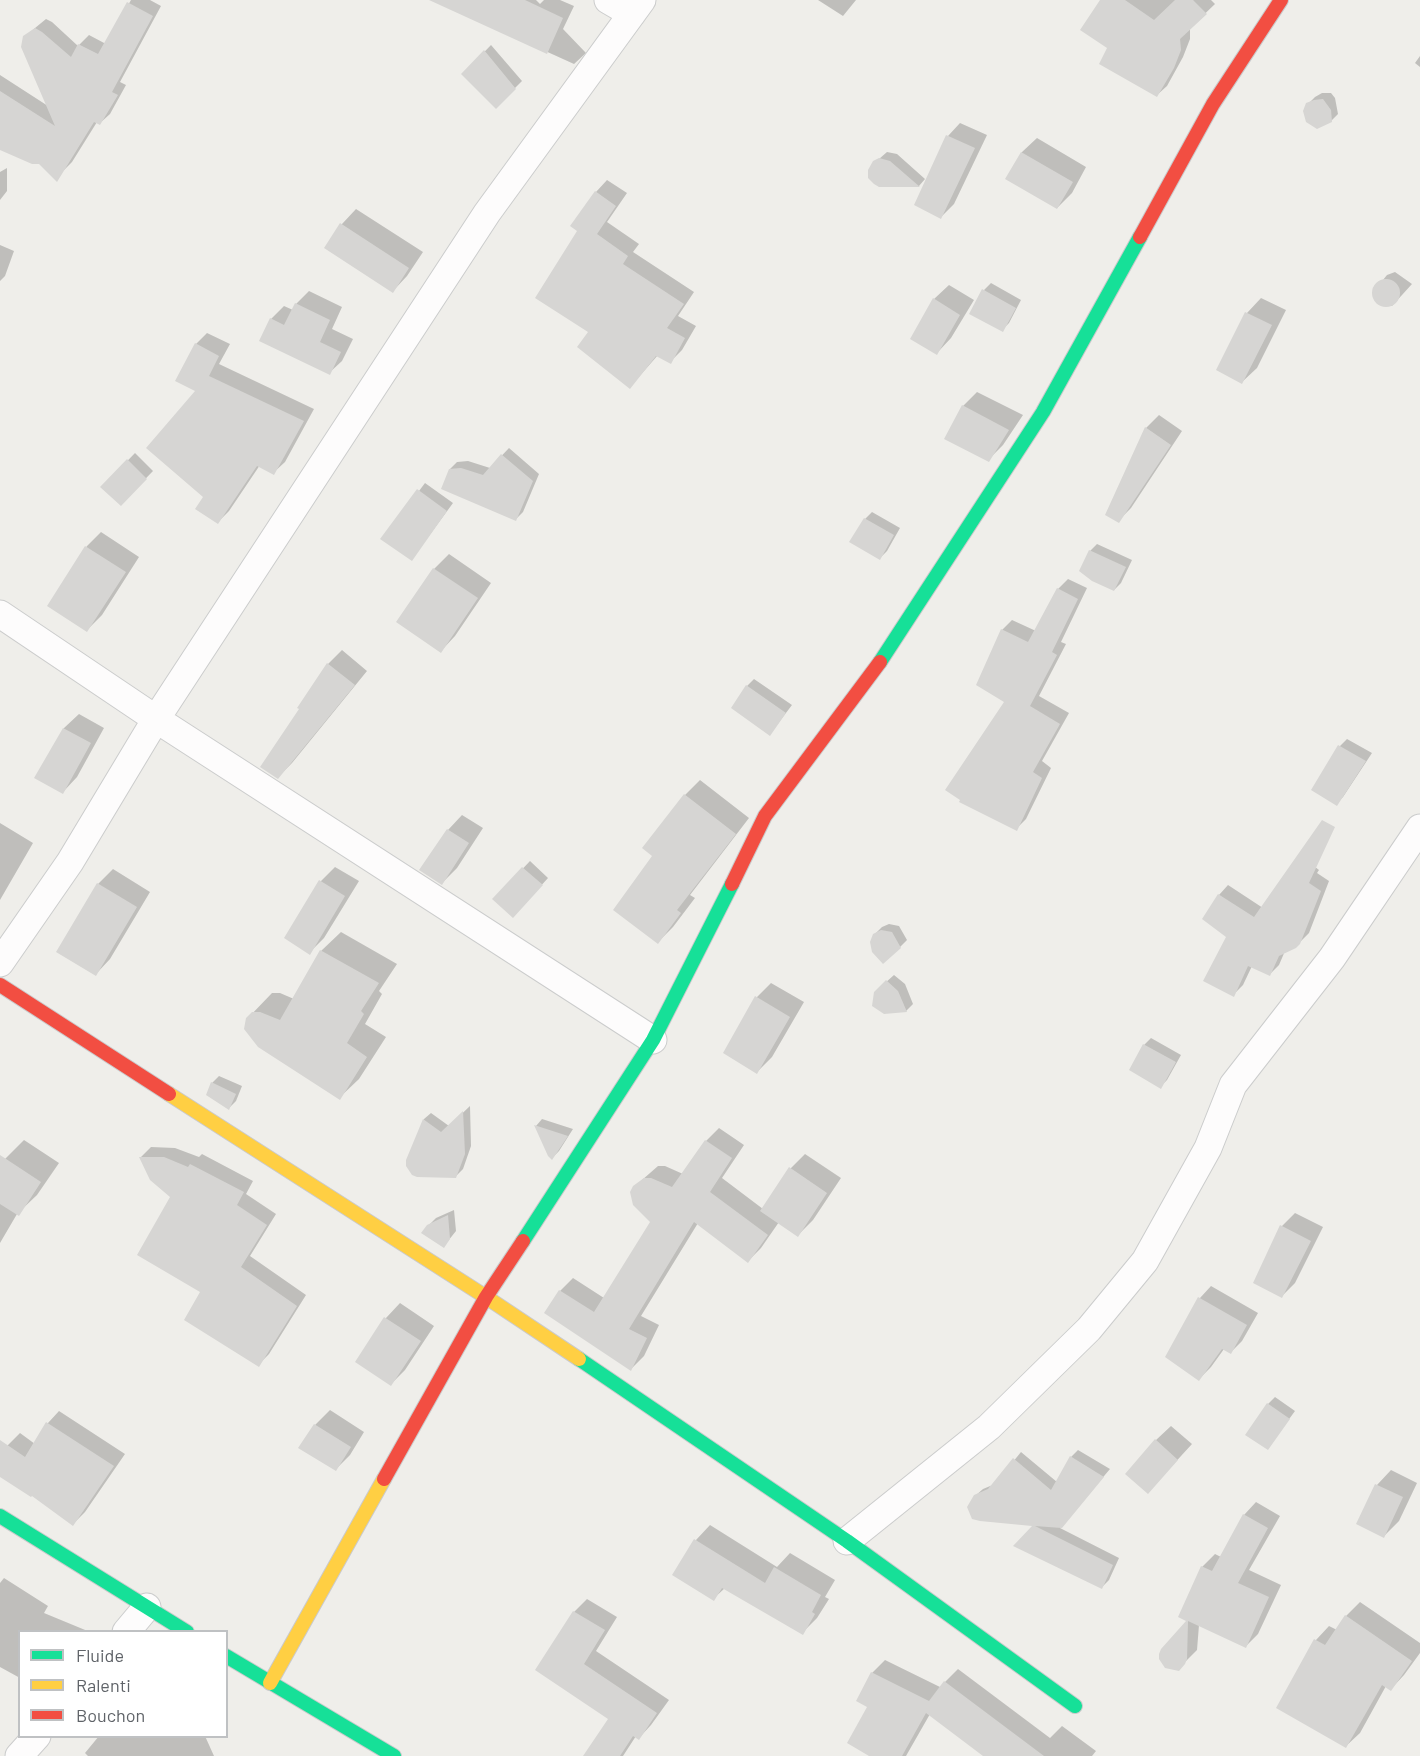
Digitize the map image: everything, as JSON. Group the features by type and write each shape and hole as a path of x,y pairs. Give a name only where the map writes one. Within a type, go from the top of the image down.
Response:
{"street":[{"path":"0,963 70,862 156,719 487,213 637,7 608,0"},
{"path":"270,1683 486,1297 653,1040 765,816 876,668 963,537 1042,412 1213,104 1281,0"},
{"path":"0,614 156,719 653,1040"},
{"path":"847,1541 988,1427 1089,1329 1145,1261 1208,1148 1233,1085 1332,958 1420,828"},
{"path":"0,985 486,1297 847,1541 1076,1706"},
{"path":"0,1516 184,1630"},
{"path":"128,1630 147,1607"},
{"path":"228,1657 394,1756"},
{"path":"19,1756 36,1738"}],"building":[{"path":"429,0 525,0 563,18 547,54"},
{"path":"1100,0 1125,0 1154,20 1175,0 1193,0 1207,14 1180,39 1181,50 1174,68 1157,97 1099,64 1107,48 1080,30"},
{"path":"127,2 153,16 112,92 118,95 100,125 94,122 57,182 39,164 32,164 0,150 0,91 55,126 21,47 23,36 35,28 71,57 78,44 98,54"},
{"path":"484,50 516,89 496,109 461,74"},
{"path":"1323,99 1331,110 1332,122 1317,129 1306,122 1303,111 1306,103"},
{"path":"946,135 975,148 941,219 914,205"},
{"path":"1021,152 1073,182 1057,209 1005,179"},
{"path":"879,158 890,161 920,187 879,187 874,184 868,178 868,170 873,161"},
{"path":"595,191 616,206 597,234 628,256 623,264 684,304 667,328 685,338 671,364 656,356 630,389 577,347 588,332 535,298 577,231 570,226"},
{"path":"340,223 409,268 393,293 324,248"},
{"path":"1386,279 1396,283 1400,293 1396,303 1386,307 1376,303 1372,293 1376,283"},
{"path":"982,289 1016,308 1003,332 969,314"},
{"path":"933,298 960,315 937,355 910,339"},
{"path":"295,303 330,320 320,342 341,352 330,375 259,341 270,318 284,325"},
{"path":"1245,312 1272,325 1242,384 1216,370"},
{"path":"195,343 219,356 209,376 304,421 274,475 257,466 218,524 195,509 203,497 146,448 195,391 175,381"},
{"path":"962,405 1009,430 989,462 944,439"},
{"path":"1145,427 1171,445 1119,523 1105,515"},
{"path":"501,454 533,481 516,521 441,489 449,469 461,468 483,475"},
{"path":"127,459 147,479 121,506 100,487"},
{"path":"417,489 447,511 412,561 380,539"},
{"path":"864,518 894,535 880,560 849,542"},
{"path":"85,546 126,572 87,632 47,606"},
{"path":"1089,550 1126,567 1114,591 1092,581 1079,571"},
{"path":"433,568 478,598 441,653 396,622"},
{"path":"1057,588 1078,599 1052,652 1057,655 1030,706 1060,724 1033,772 1042,778 1017,831 959,802 960,800 945,790 1004,702 976,685 1001,629 1028,642"},
{"path":"327,663 355,685 278,779 260,767"},
{"path":"746,685 786,713 770,736 731,708"},
{"path":"63,728 91,743 63,794 34,778"},
{"path":"1338,745 1366,761 1337,806 1311,790"},
{"path":"684,794 736,834 677,910 681,913 658,944 613,910 652,856 642,848"},
{"path":"1322,820 1335,827 1309,883 1321,891 1300,944 1279,956 1270,976 1248,966 1234,997 1203,981 1226,937 1202,919 1218,894 1254,917"},
{"path":"447,829 469,843 442,885 419,870"},
{"path":"522,867 543,885 513,918 492,899"},
{"path":"319,880 345,896 310,955 284,938"},
{"path":"97,883 137,907 96,976 56,952"},
{"path":"881,930 892,932 901,948 883,964 872,952 870,942 873,934"},
{"path":"320,950 379,983 361,1011 364,1014 347,1043 367,1057 340,1100 258,1047 244,1029 246,1018 252,1012 260,1012 280,1020"},
{"path":"886,980 898,991 907,1012 884,1014 872,1006 874,992"},
{"path":"755,996 790,1017 757,1074 723,1053"},
{"path":"1143,1044 1176,1062 1161,1089 1129,1070"},
{"path":"211,1082 236,1094 229,1110 206,1095"},
{"path":"463,1111 465,1154 456,1178 412,1175 406,1166 406,1160 423,1119 441,1132"},
{"path":"534,1125 568,1136 552,1160 548,1156"},
{"path":"705,1140 732,1158 710,1192 768,1235 748,1263 694,1222 629,1329 647,1338 631,1371 544,1313 559,1290 594,1312 650,1222 633,1205 630,1192 633,1186 644,1178 651,1178 672,1187"},
{"path":"0,1155 41,1182 19,1216 0,1204"},
{"path":"139,1157 164,1157 188,1167 190,1164 244,1192 237,1205 267,1225 241,1267 297,1306 259,1367 184,1320 200,1292 137,1255 170,1197 150,1180"},
{"path":"789,1167 827,1193 798,1237 760,1211"},
{"path":"448,1215 450,1239 444,1248 421,1233 427,1225"},
{"path":"1280,1225 1311,1241 1282,1298 1253,1283"},
{"path":"1198,1297 1247,1325 1231,1354 1222,1349 1199,1381 1165,1357"},
{"path":"384,1317 421,1341 391,1386 355,1362"},
{"path":"1267,1403 1290,1419 1268,1450 1245,1435"},
{"path":"46,1422 114,1466 73,1526 32,1496 0,1477 0,1440 25,1457"},
{"path":"314,1424 351,1447 336,1471 298,1448"},
{"path":"1155,1439 1178,1460 1148,1494 1125,1474"},
{"path":"1070,1456 1104,1477 1062,1528 1035,1526 1113,1565 1102,1589 1013,1546 1032,1526 972,1519 967,1507 974,1495 988,1489 1013,1458 1051,1490"},
{"path":"1375,1484 1403,1497 1384,1538 1356,1524"},
{"path":"1243,1514 1268,1528 1238,1583 1269,1597 1246,1648 1188,1621 1185,1664 1179,1671 1165,1668 1159,1659 1159,1654 1186,1621 1178,1617 1201,1566 1212,1571"},
{"path":"694,1539 765,1583 774,1567 821,1595 812,1612 815,1614 803,1635 722,1588 714,1601 672,1575"},
{"path":"573,1611 605,1630 584,1664 657,1713 639,1740 633,1736 620,1756 583,1756 608,1719 535,1670"},
{"path":"1345,1615 1412,1661 1391,1691 1382,1685 1346,1748 1276,1708 1314,1639 1325,1645"},
{"path":"871,1672 929,1701 944,1681 1044,1756 983,1756 926,1713 902,1756 869,1756 847,1743 867,1707 856,1701"}],"traffic: fast":[{"path":"880,662 1043,412 1140,237"},
{"path":"523,1241 653,1040 732,884"},
{"path":"579,1359 847,1541 1075,1706"},
{"path":"0,1516 184,1630"},
{"path":"228,1657 394,1756"}],"traffic: slow":[{"path":"169,1094 579,1359"},
{"path":"270,1683 384,1479"}],"traffic: jam":[{"path":"1140,237 1213,104 1281,0"},
{"path":"732,884 765,816 880,662"},
{"path":"0,985 169,1094"},
{"path":"384,1479 486,1297 523,1241"}]}
